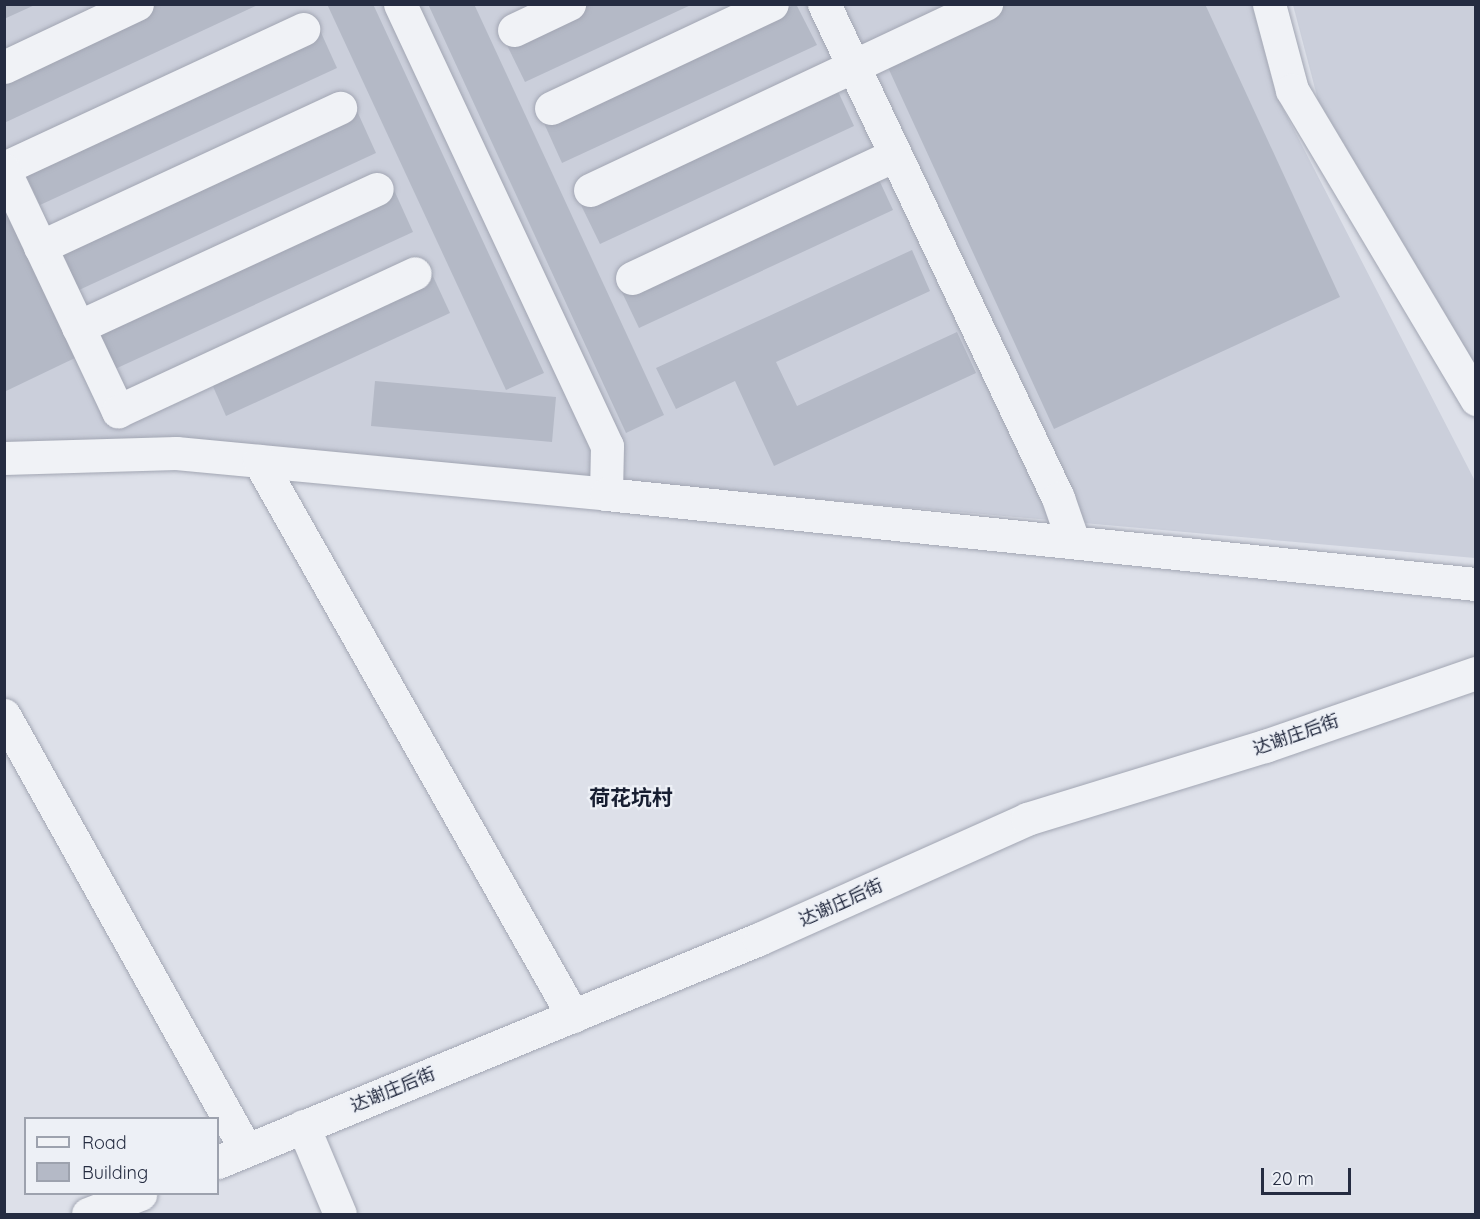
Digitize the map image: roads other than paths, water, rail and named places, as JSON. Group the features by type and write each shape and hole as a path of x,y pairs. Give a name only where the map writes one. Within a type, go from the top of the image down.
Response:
{"street":[{"path":"4,67 137,4"},
{"path":"400,4 607,446 606,494"},
{"path":"514,30 568,4"},
{"path":"551,108 772,4"},
{"path":"824,4 1058,498 1073,541"},
{"path":"590,190 986,4"},
{"path":"1269,4 1292,90 1476,399"},
{"path":"303,29 4,169 118,411 415,273"},
{"path":"40,247 340,108"},
{"path":"632,278 895,155"},
{"path":"78,327 378,189"},
{"path":"4,458 176,453 1073,541 1476,584"},
{"path":"258,461 573,1016"},
{"name":"达谢庄后街","path":"232,1156 759,939 1027,819 1265,746 1476,673"},
{"path":"4,715 212,1117"},
{"path":"303,1126 340,1215"},
{"path":"219,1131 232,1156"},
{"path":"88,1215 138,1195"}],"district":[{"name":"荷花坑村","path":"631,797"}]}
